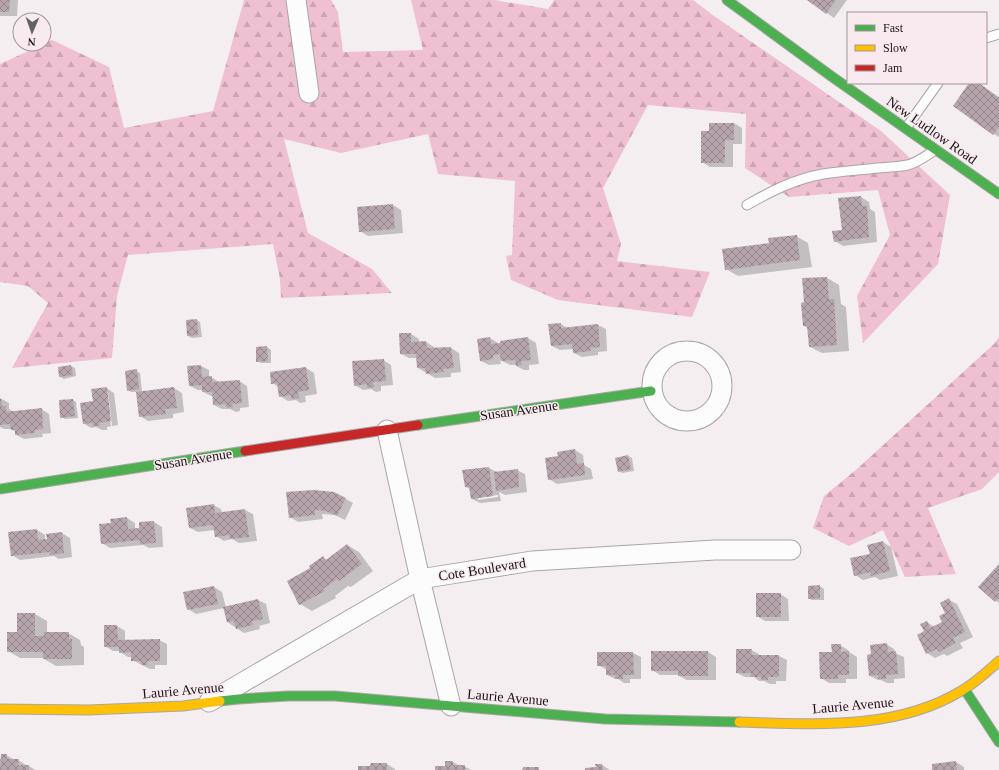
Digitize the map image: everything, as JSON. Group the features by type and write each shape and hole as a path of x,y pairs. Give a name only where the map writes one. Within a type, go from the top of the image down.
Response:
{"street":[{"path":"296,0 309,93"},
{"name":"New Ludlow Road","path":"727,0 831,76 985,184 997,190"},
{"name":"Susan Avenue","path":"0,489 652,391"},
{"path":"387,430 420,579 451,706"},
{"name":"Cote Boulevard","path":"207,703 420,579 532,561 715,550 791,550"},
{"name":"Laurie Avenue","path":"0,709 89,710 183,706 239,699 288,696 335,696 606,719 830,724 873,720 917,711 938,704 965,690 978,681 999,661"},
{"path":"965,690 999,742"}],"lane":[{"path":"987,38 999,34"},
{"path":"906,128 937,84"},
{"path":"747,205 797,180 821,174 908,165 936,149"}],"green space":[{"path":"244,0 331,0 338,12 343,52 423,50 411,0 494,0 548,9 554,0 693,0 881,131 950,195 938,264 863,343 857,296 890,235 878,190 789,197 745,168 746,114 648,105 603,188 621,244 617,261 710,272 692,317 558,300 511,280 506,256 512,255 515,181 438,174 428,134 341,153 284,139 308,233 372,269 392,293 281,298 280,279 273,244 128,255 117,296 112,358 12,368 48,303 28,286 0,282 0,64 26,52 52,52 52,40 109,67 124,128 213,111"},
{"path":"999,337 999,472 982,489 928,508 956,574 905,577 883,530 849,546 813,528 824,496 857,469 995,343"}],"building":[{"path":"0,0 10,0 9,12 0,12"},
{"path":"807,0 836,0 826,14"},
{"path":"968,84 980,84 999,98 999,127 993,135 953,106"},
{"path":"709,123 734,123 734,140 725,140 725,163 701,163 701,131 709,131"},
{"path":"861,196 862,206 867,206 869,237 834,242 832,231 842,230 838,198"},
{"path":"393,204 395,229 359,232 357,207"},
{"path":"797,235 800,260 725,270 722,249 769,243 768,238"},
{"path":"827,277 829,299 834,299 837,345 809,347 807,326 803,326 801,303 804,302 802,278"},
{"path":"197,319 198,335 187,336 186,320"},
{"path":"561,323 561,328 598,324 600,347 590,348 591,351 573,353 572,344 551,346 548,324"},
{"path":"399,333 411,333 411,342 426,341 427,348 451,347 454,368 443,369 444,372 426,374 425,368 417,368 416,354 400,354"},
{"path":"490,337 491,344 500,343 500,341 528,337 531,360 521,361 522,365 516,366 515,360 501,361 500,354 493,355 493,359 480,361 477,339"},
{"path":"267,346 268,361 256,362 256,347"},
{"path":"384,359 386,381 373,382 374,387 367,388 367,384 354,386 352,361"},
{"path":"71,365 73,375 59,377 58,367"},
{"path":"201,365 202,377 212,376 212,382 240,380 242,403 232,404 233,407 227,408 226,404 213,405 212,392 202,392 202,385 189,386 187,366"},
{"path":"306,367 309,390 298,392 299,398 291,399 291,395 279,397 277,383 271,384 270,372"},
{"path":"137,369 139,389 127,391 125,371"},
{"path":"107,387 111,421 99,423 100,426 93,426 92,423 83,424 80,403 93,401 91,389"},
{"path":"174,387 177,408 165,409 166,414 139,417 136,392"},
{"path":"0,399 2,406 6,406 6,412 42,408 43,429 35,430 35,433 15,435 15,430 11,430 10,424 0,425"},
{"path":"73,399 75,416 60,418 59,400"},
{"path":"575,449 577,464 584,463 585,475 548,480 545,458 558,456 557,452"},
{"path":"628,455 631,469 618,472 615,458"},
{"path":"489,467 493,496 471,499 469,487 465,487 462,470"},
{"path":"518,469 519,487 496,491 494,472"},
{"path":"314,490 334,492 346,498 337,516 326,511 315,510 315,515 289,518 286,492"},
{"path":"214,504 215,513 245,509 249,537 230,539 229,535 215,537 213,525 189,528 186,508"},
{"path":"127,517 128,529 139,528 139,522 154,521 156,543 140,544 140,540 101,544 99,524 111,523 110,519"},
{"path":"37,529 38,540 47,539 46,534 62,532 64,553 50,555 50,552 11,556 8,532"},
{"path":"883,541 890,571 871,576 870,572 854,576 850,558 870,554 867,545"},
{"path":"347,544 362,564 339,581 337,579 323,589 325,591 299,605 287,581 310,568 309,566 323,556 326,560"},
{"path":"999,564 999,598 995,602 978,587"},
{"path":"820,585 820,598 808,599 808,586"},
{"path":"214,586 218,604 187,610 183,592"},
{"path":"756,593 781,593 781,617 756,617"},
{"path":"949,598 965,632 953,638 956,643 939,652 937,649 926,654 917,635 924,631 920,624 927,621 930,628 942,622 939,616 945,613 940,603"},
{"path":"258,599 263,619 252,621 253,625 236,629 234,621 227,622 223,607"},
{"path":"17,613 35,613 35,636 44,636 44,632 69,632 69,639 72,639 72,659 43,659 43,652 7,652 7,632 17,632"},
{"path":"104,625 117,625 118,640 160,639 160,661 147,661 147,665 141,665 141,661 131,661 131,652 119,653 119,647 104,647"},
{"path":"887,643 888,652 896,651 898,674 886,675 886,679 878,679 878,675 869,676 867,655 871,654 870,645"},
{"path":"831,644 841,644 841,652 849,651 849,675 838,675 838,679 820,679 819,652 832,652"},
{"path":"736,649 752,649 751,655 779,655 779,677 768,677 768,680 761,680 761,677 750,677 751,673 736,673"},
{"path":"651,651 708,651 708,676 678,676 678,671 651,671"},
{"path":"597,652 633,652 634,675 623,675 623,679 615,679 615,675 606,675 606,666 597,666"},
{"path":"1,754 7,754 7,759 19,759 18,765 29,765 29,770 0,770"},
{"path":"445,761 453,761 453,765 465,765 465,770 435,770 435,766 445,766"},
{"path":"956,761 957,770 932,770 932,764"},
{"path":"371,763 387,763 387,770 358,770 358,766 370,766"},
{"path":"595,764 602,764 603,770 585,770 585,768 596,767"},
{"path":"523,767 539,767 539,770 522,770"}],"traffic: fast":[{"path":"727,0 831,76 999,194"},
{"path":"418,425 651,391"},
{"path":"0,489 245,451"},
{"path":"965,690 999,742"},
{"path":"220,701 288,696 335,696 605,719 739,722"}],"traffic: slow":[{"path":"739,722 824,724 881,719 909,713 936,704 961,691 976,681 999,661"},
{"path":"0,709 89,710 183,706 220,701"}],"traffic: jam":[{"path":"245,451 418,425"}]}
